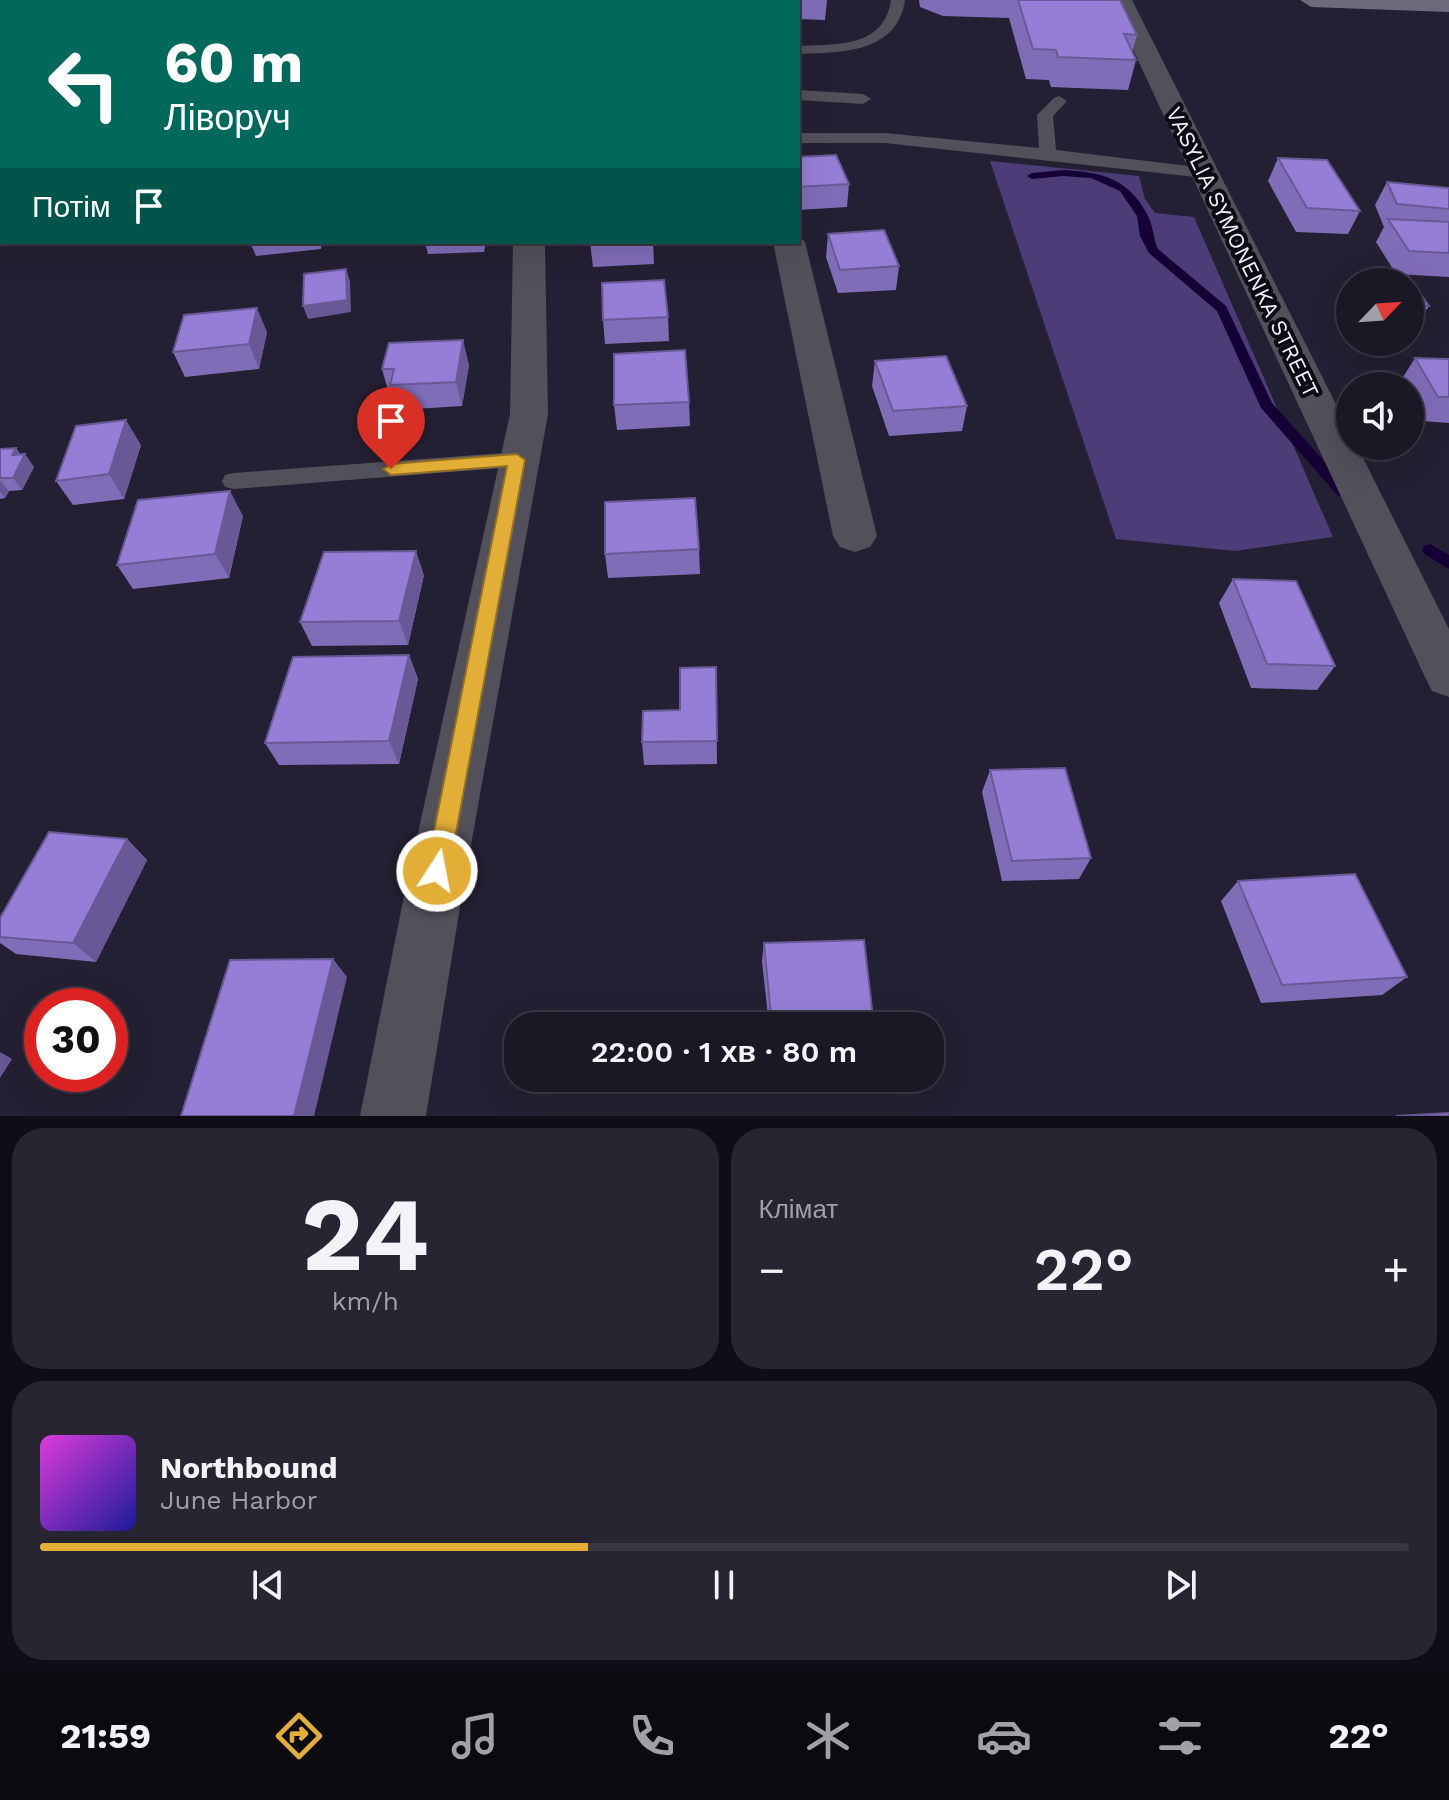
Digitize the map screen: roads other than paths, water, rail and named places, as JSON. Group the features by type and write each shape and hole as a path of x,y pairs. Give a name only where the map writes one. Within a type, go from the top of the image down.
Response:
{"street":[{"name":"VASYLIA SYMONENKA STREET","path":"1121,0 1449,677"},
{"path":"1311,0 1449,5"},
{"path":"393,1116 517,460 529,414 529,244"},
{"path":"789,244 855,536"}],"lane":[{"path":"800,50 854,46 874,38 893,21 898,0"},
{"path":"800,95 863,99"},
{"path":"1048,154 1045,115 1059,101"},
{"path":"800,138 885,138 1205,173"},
{"path":"234,481 517,460"}],"waterway":[{"path":"1032,176 1063,173 1093,175 1124,189 1143,216 1146,236 1153,251 1222,309 1266,405 1343,492"},
{"path":"1430,550 1449,563"}]}
